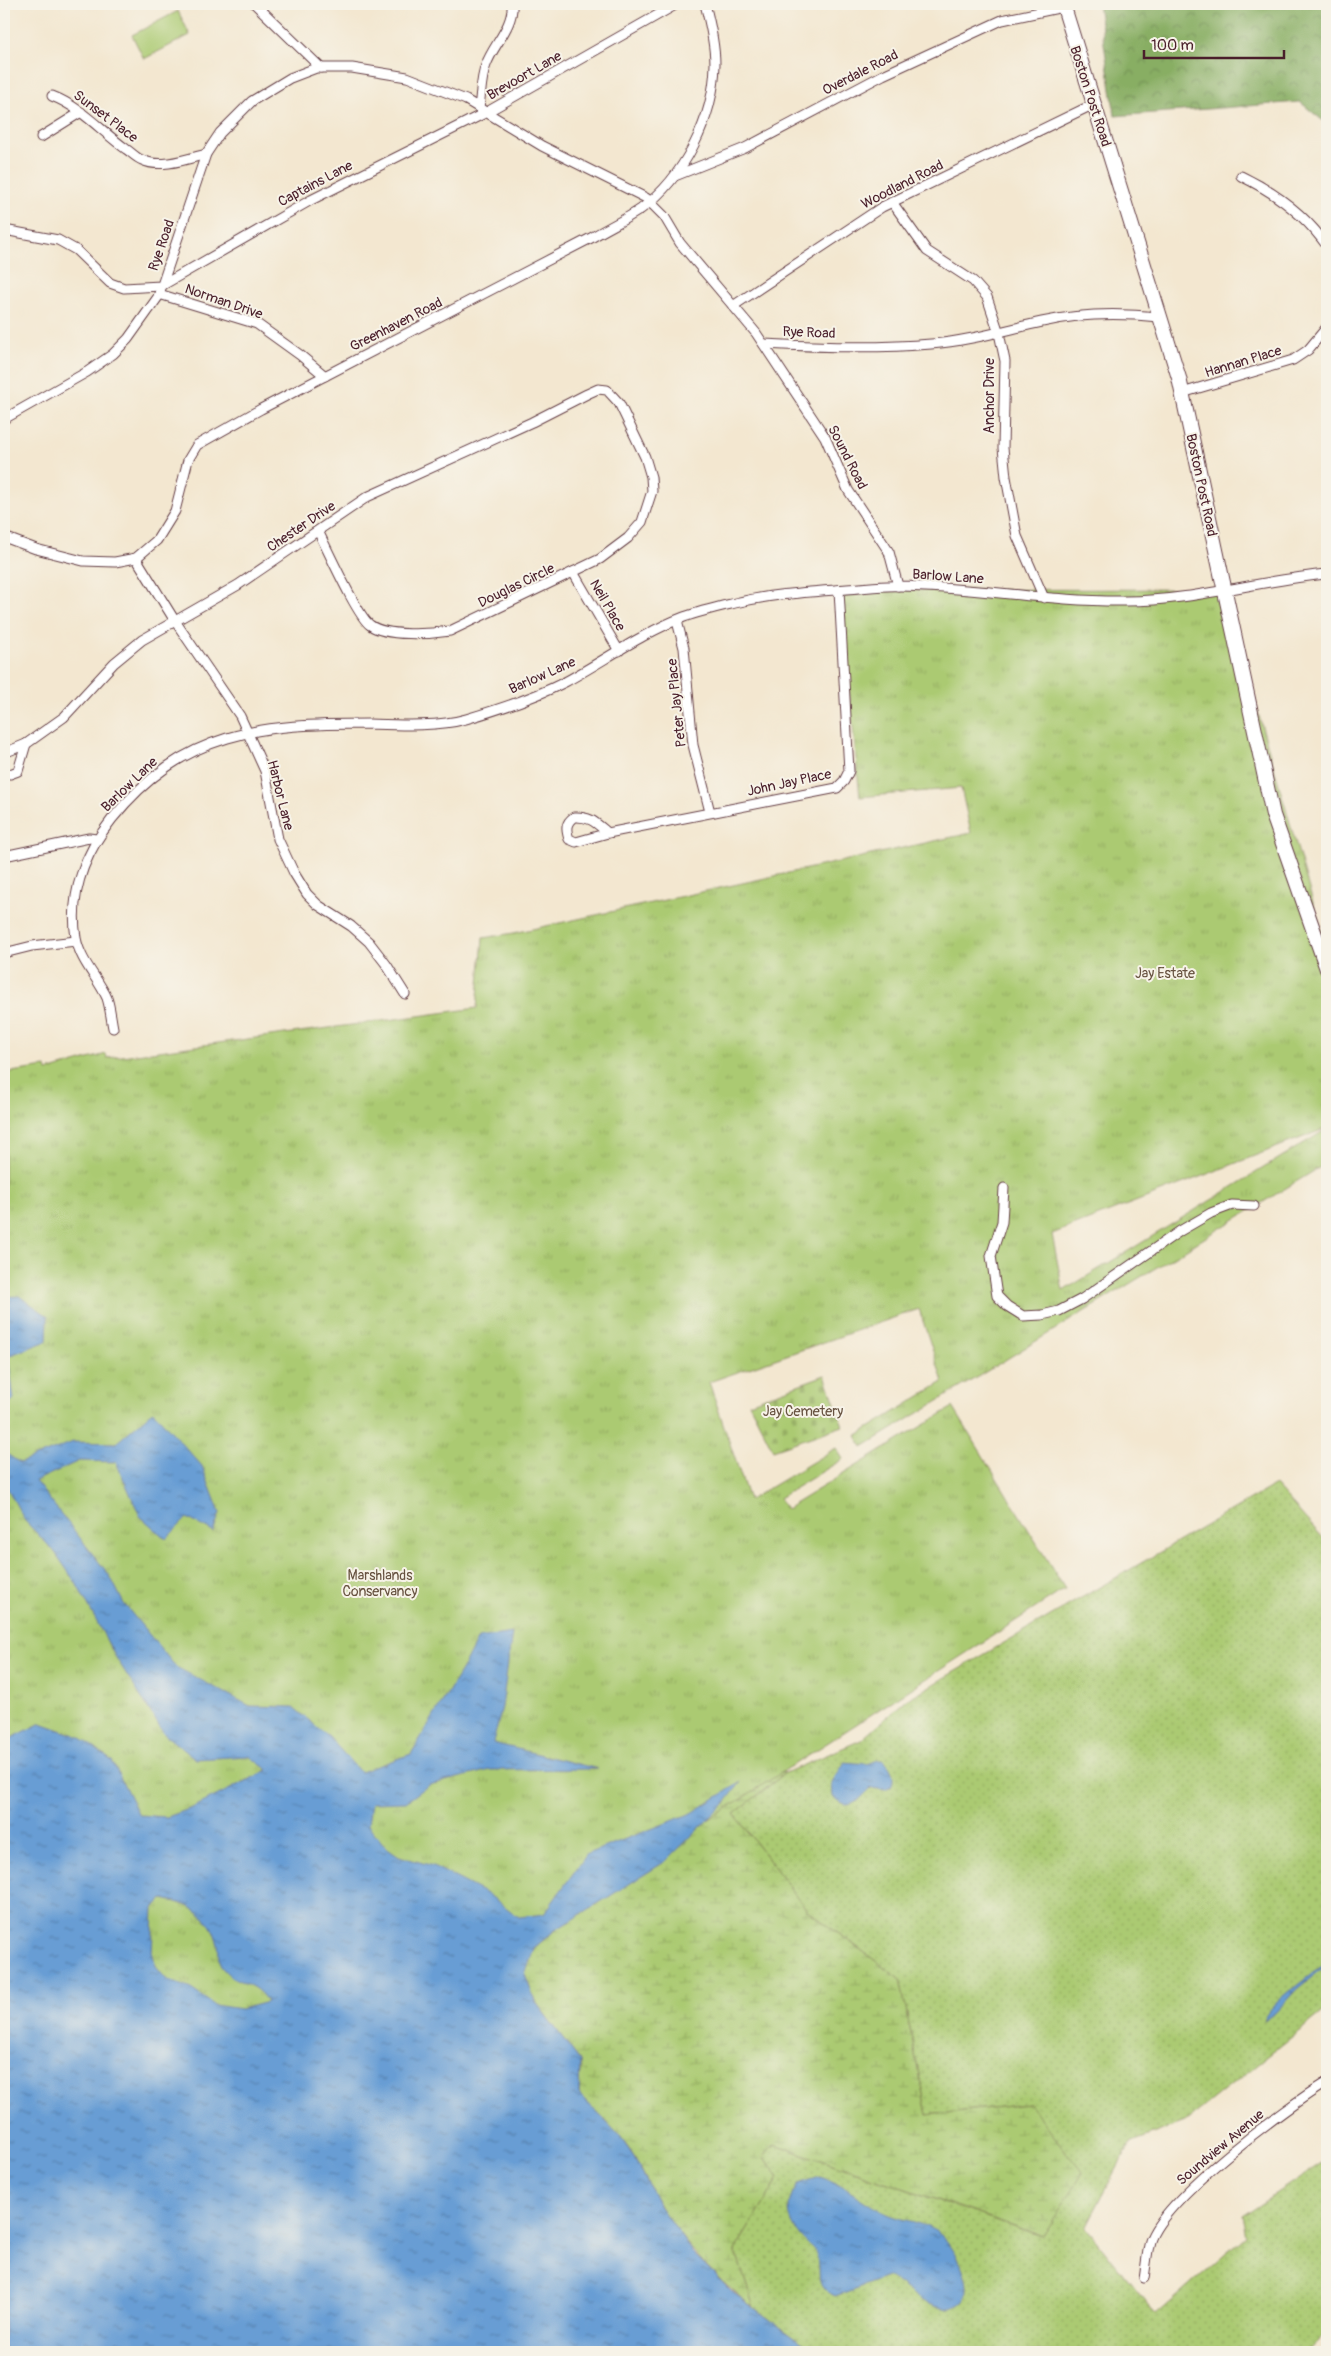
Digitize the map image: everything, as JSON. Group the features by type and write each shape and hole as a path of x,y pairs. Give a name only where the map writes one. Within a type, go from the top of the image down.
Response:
{"main road":[{"name":"Boston Post Road","path":"1063,5 1182,393 1273,815 1327,969"}],"street":[{"path":"255,4 321,68"},
{"path":"483,110 485,65 502,37 513,11 512,4"},
{"name":"Brevoort Lane","path":"321,68 352,68 407,77 466,100 483,110 677,4"},
{"name":"Greenhaven Road","path":"136,558 157,540 176,511 188,460 197,445 261,408 591,238 641,209 650,201 686,162 701,130 711,94 715,65 712,31 705,4"},
{"name":"Overdale Road","path":"674,176 745,148 883,74 1002,20 1063,5"},
{"name":"Rye Road","path":"4,419 35,403 113,354 128,339 160,290 206,154 220,133 252,101 290,78 321,68"},
{"name":"Sunset Place","path":"52,96 81,112 105,134 142,161 172,162 206,154"},
{"name":"Woodland Road","path":"733,306 892,202 1094,104"},
{"name":"Rye Road","path":"483,110 542,146 650,201 664,216 680,243 764,344 843,347 932,344 1089,315 1129,314 1159,317"},
{"name":"Captains Lane","path":"160,290 310,200 483,110"},
{"path":"40,137 81,112"},
{"path":"1241,176 1267,189 1296,210 1315,229 1327,246"},
{"name":"Anchor Drive","path":"892,202 927,251 961,272 987,298 999,333 1005,361 1003,448 1017,536 1044,598"},
{"name":"Norman Drive","path":"4,230 58,240 76,250 110,283 124,288 160,290 257,324 300,355 324,376"},
{"name":"Hannan Place","path":"1182,393 1293,360 1308,350 1327,327"},
{"name":"Sound Road","path":"764,344 825,437 848,490 889,552 898,586"},
{"name":"Chester Drive","path":"4,752 26,744 64,717 114,663 142,640 238,585 367,497 532,422 598,389 607,390 619,403"},
{"name":"Douglas Circle","path":"318,531 360,612 370,625 404,634 432,634 450,631 600,559 628,538 642,522 652,491 651,477 645,457 619,403"},
{"path":"4,537 36,549 83,561 115,562 136,558"},
{"name":"Harbor Lane","path":"136,558 175,621 240,716 265,771 278,839 294,874 307,894 318,905 352,926 368,942 386,964 405,994"},
{"name":"Neil Place","path":"574,572 619,651"},
{"name":"Barlow Lane","path":"113,1028 107,999 87,966 76,941 75,915 80,875 96,839 119,811 149,780 174,761 213,741 247,733 310,724 410,725 461,721 526,700 553,688 677,621 738,602 799,593 898,586 1044,598 1128,601 1224,590 1327,574"},
{"name":"John Jay Place","path":"608,834 837,788 844,781 849,771 848,736 838,590"},
{"name":"Peter Jay Place","path":"677,621 684,648 693,746 710,812"},
{"path":"4,772 10,774 18,771 26,744"},
{"path":"4,856 89,838 96,839"},
{"path":"4,953 32,946 76,941"},
{"path":"1004,1188 1002,1222 991,1256 997,1296 1007,1306 1023,1316 1042,1315 1059,1311 1082,1299 1180,1231 1211,1214 1232,1205 1254,1206"},
{"name":"Soundview Avenue","path":"1144,2278 1151,2240 1166,2215 1191,2188 1266,2126 1327,2082"}],"green space":[{"path":"1098,4 1327,4 1327,124 1300,102 1115,116"},
{"path":"178,11 190,35 144,59 132,35"},
{"name":"Marshlands Conservancy","path":"1234,589 1225,591 1230,616 1327,951 1327,1128 1052,1234 1063,1291 1327,1129 1327,1163 863,1447 856,1436 943,1382 919,1309 709,1382 749,1500 836,1448 843,1459 779,1498 786,1509 953,1407 1065,1589 375,2036 184,2003 4,1811 4,1073 46,1067 47,1071 106,1054 107,1058 477,1008 483,938 514,933 971,833 961,788 860,797 839,590"},
{"path":"4,1286 737,1762 785,1773 734,1814 807,1910 900,1979 927,2115 1029,2104 1083,2173 1043,2236 774,2144 764,2156 779,2178 735,2250 754,2308 727,2286 681,2236 661,2208 638,2163 622,2140 579,2094 580,2061 535,2001 525,1975 534,1948 554,1931"},
{"name":"Jay Cemetery","path":"825,1375 843,1426 773,1450 749,1403"},
{"path":"1275,1485 1324,1539 1327,1539 1327,2009 1185,2122 1130,2143 1086,2227 1156,2315 1246,2236 1242,2216 1327,2159 1327,2331 1306,2352 814,2352 754,2308 735,2250 779,2178 764,2156 774,2144 1042,2236 1029,2104 927,2115 900,1979 807,1910 734,1814 785,1773 861,1740 906,1700"}],"water":[{"path":"19,1296 48,1316 47,1341 8,1356 14,1399 4,1409 4,1297"},
{"path":"153,1411 202,1466 220,1513 213,1532 187,1518 166,1539 140,1516 116,1462 79,1461 35,1481 110,1576 124,1604 176,1667 250,1706 293,1707 329,1737 360,1772 411,1754 462,1669 478,1638 512,1633 502,1707 493,1743 598,1769 490,1770 429,1785 406,1802 371,1803 368,1825 385,1846 399,1856 433,1866 489,1895 519,1917 544,1914 587,1854 692,1813 741,1782 725,1803 666,1861 554,1931 534,1948 525,1975 535,2001 580,2061 579,2094 618,2134 634,2157 660,2207 692,2252 731,2291 814,2352 4,2352 4,1742 41,1723 80,1737 112,1761 139,1815 167,1817 192,1808 268,1770 249,1756 196,1759 165,1735 115,1656 76,1583 54,1551 25,1521 4,1482 4,1452 20,1463 73,1442 116,1443","holes":["162,1899 191,1908 205,1918 215,1934 219,1961 222,1967 229,1975 257,1990 267,2002 241,2009 214,2005 191,1989 166,1979 157,1968 152,1956 154,1908"]},
{"path":"882,1760 890,1768 893,1776 891,1787 885,1790 871,1788 858,1800 850,1804 839,1802 833,1797 832,1782 845,1762 867,1764"},
{"path":"1327,1962 1327,1965 1297,1989 1275,2013 1263,2021 1282,1998"},
{"path":"820,2177 845,2188 883,2212 921,2224 942,2236 953,2250 966,2279 966,2297 961,2303 950,2308 935,2306 887,2277 835,2296 828,2292 821,2282 815,2252 794,2226 789,2212 791,2198 798,2184"}],"park label":[{"name":"Jay Estate","path":"1165,973"}]}
